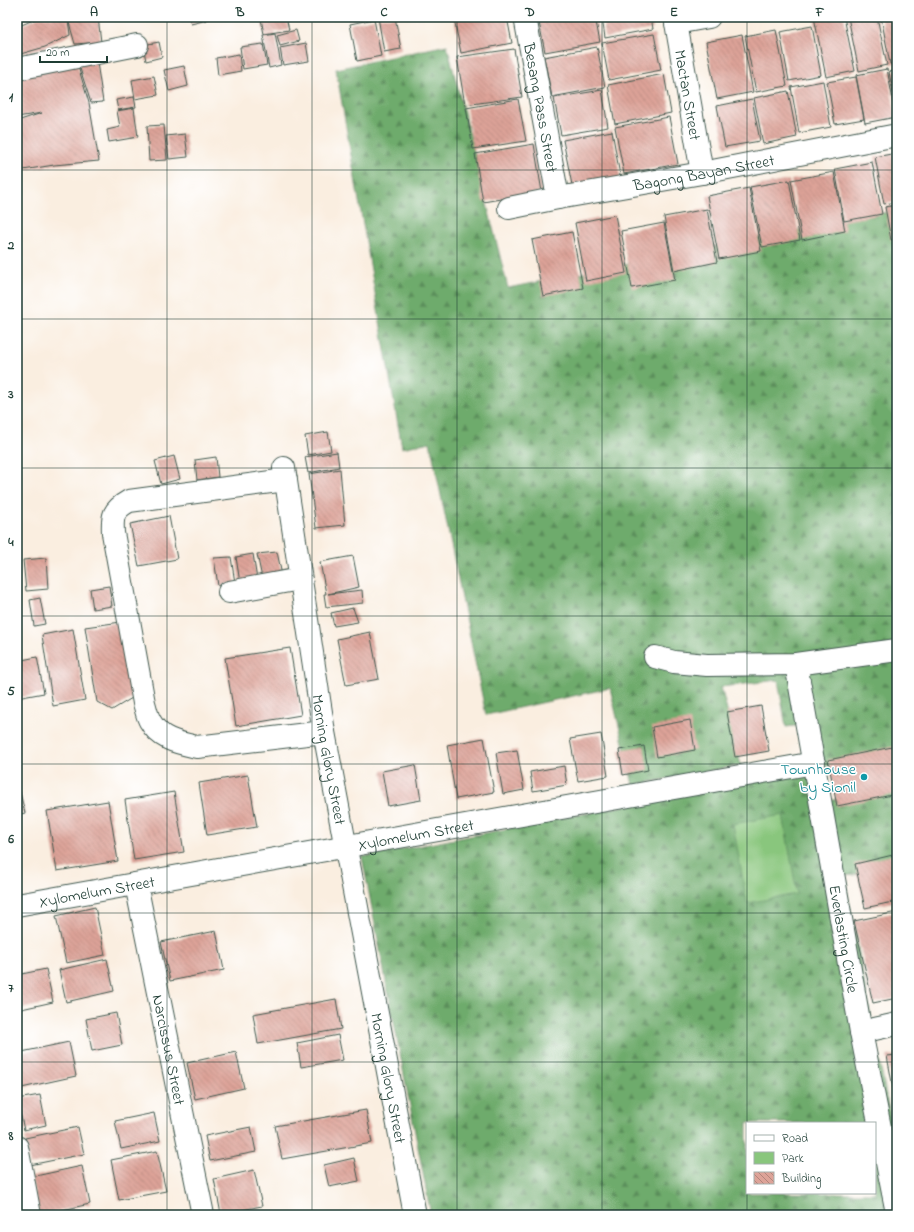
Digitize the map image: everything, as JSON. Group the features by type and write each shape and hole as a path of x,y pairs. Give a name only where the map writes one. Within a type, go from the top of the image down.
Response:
{"street":[{"name":"Besang Pass Street","path":"525,17 558,198"},
{"path":"675,20 709,17"},
{"name":"Mactan Street","path":"675,20 702,173"},
{"path":"17,69 137,45"},
{"name":"Bagong Bayan Street","path":"509,208 702,173 897,135"},
{"name":"Morning Glory Street","path":"324,732 197,747 177,743 160,735 150,721 144,703 113,532 112,519 118,507 129,501 285,474 324,732 415,1215"},
{"path":"229,592 300,578"},
{"path":"655,657 674,662 700,664 796,664 897,650"},
{"name":"Everlasting Circle","path":"796,664 861,1032 897,1213"},
{"name":"Xylomelum Street","path":"17,905 814,763"},
{"name":"Narcissus Street","path":"136,884 203,1215"},
{"path":"861,1032 897,1024"},
{"path":"17,1147 30,1215"}],"green space":[{"path":"447,45 508,288 897,210 897,752 820,768 812,724 786,727 778,680 721,687 741,765 633,785 610,688 486,715 430,442 402,448 336,69"},
{"path":"820,768 828,801 897,786 897,870 844,876 897,1152 897,1215 431,1215 362,857"},
{"path":"783,815 797,894 747,903 733,824"}],"building":[{"path":"40,17 98,17 101,42 75,44 68,19 70,35 45,47 17,55 17,27"},
{"path":"189,17 206,17 207,20 191,24"},
{"path":"286,17 289,30 264,34 261,19"},
{"path":"378,17 395,17 401,49 384,52"},
{"path":"507,17 512,43 461,53 454,18"},
{"path":"538,17 595,17 600,42 545,52"},
{"path":"602,17 651,17 653,29 605,38"},
{"path":"814,17 844,17 855,71 826,77"},
{"path":"848,17 877,17 887,65 859,71"},
{"path":"881,17 897,17 897,63 890,64"},
{"path":"374,19 381,56 357,61 350,24"},
{"path":"812,26 821,75 789,81 780,32"},
{"path":"296,30 299,41 280,46 277,35"},
{"path":"776,30 787,86 756,92 745,36"},
{"path":"275,33 281,65 269,68 263,35"},
{"path":"654,34 661,70 609,80 602,43"},
{"path":"742,35 753,92 717,99 706,42"},
{"path":"159,42 162,57 146,61 143,45"},
{"path":"306,43 309,61 283,65 280,48"},
{"path":"263,44 267,65 243,69 240,47"},
{"path":"597,47 605,87 552,97 544,57"},
{"path":"514,49 522,97 465,105 457,57"},
{"path":"239,54 241,71 218,75 216,58"},
{"path":"96,56 103,102 91,103 77,59"},
{"path":"77,63 89,103 99,161 54,165 17,171 17,121 42,113 17,117 17,77"},
{"path":"184,66 188,86 169,91 164,70"},
{"path":"887,69 896,117 865,123 856,75"},
{"path":"897,70 897,107 896,107 889,72"},
{"path":"664,74 671,113 615,124 608,85"},
{"path":"154,76 158,95 135,99 132,80"},
{"path":"856,77 864,119 835,124 827,82"},
{"path":"823,81 831,127 799,133 791,87"},
{"path":"602,90 608,127 561,135 554,98"},
{"path":"788,91 797,137 763,144 754,98"},
{"path":"134,97 136,107 118,110 116,100"},
{"path":"518,99 526,141 473,149 466,108"},
{"path":"752,99 760,141 725,147 717,106"},
{"path":"134,108 138,137 109,142 107,130 120,127 117,111"},
{"path":"669,117 678,164 624,174 615,127"},
{"path":"164,125 167,160 149,161 147,126"},
{"path":"612,131 621,181 573,190 563,140"},
{"path":"185,134 188,157 169,159 166,136"},
{"path":"534,144 542,192 483,202 475,154"},
{"path":"897,153 897,202 884,204 875,157"},
{"path":"872,162 882,214 844,221 835,169"},
{"path":"834,172 845,231 802,240 791,180"},
{"path":"789,180 800,240 762,247 750,187"},
{"path":"749,188 761,251 719,259 707,196"},
{"path":"897,205 897,239 891,240 885,207"},
{"path":"707,209 717,262 674,271 664,217"},
{"path":"615,215 626,273 586,281 575,223"},
{"path":"664,223 675,280 632,288 621,231"},
{"path":"572,232 583,288 543,296 532,240"},
{"path":"328,432 331,451 308,455 305,436"},
{"path":"337,452 339,467 308,473 305,457"},
{"path":"174,456 180,479 161,484 155,461"},
{"path":"216,457 218,477 197,480 195,460"},
{"path":"340,469 345,525 316,528 309,474"},
{"path":"169,516 177,559 139,566 130,524"},
{"path":"277,552 282,575 262,578 257,554"},
{"path":"253,554 257,580 240,583 236,557"},
{"path":"353,556 359,587 328,594 362,590 363,603 326,607 324,594 326,594 320,562"},
{"path":"231,557 235,583 218,586 214,558"},
{"path":"46,558 48,589 26,591 23,560"},
{"path":"109,586 112,606 93,609 90,589"},
{"path":"40,598 45,624 34,626 30,600"},
{"path":"353,608 358,622 334,626 331,613"},
{"path":"121,622 132,698 112,710 97,702 85,627"},
{"path":"73,629 85,700 53,706 42,635"},
{"path":"370,632 379,679 346,685 337,639"},
{"path":"290,648 301,715 236,726 225,658"},
{"path":"37,657 44,693 17,698 17,661"},
{"path":"761,706 769,751 735,757 727,712"},
{"path":"690,720 695,750 657,757 652,727"},
{"path":"601,734 608,776 578,781 570,739"},
{"path":"484,738 494,792 456,799 447,745"},
{"path":"644,746 648,770 623,775 619,750"},
{"name":"Townhouse by Sionil","path":"897,746 897,794 837,806 828,760"},
{"path":"517,750 524,790 503,794 496,753"},
{"path":"415,765 421,800 388,806 382,771"},
{"path":"564,766 567,785 533,791 530,772"},
{"path":"248,775 257,827 207,835 199,783"},
{"path":"17,780 25,813 17,815"},
{"path":"174,792 184,852 134,860 125,800"},
{"path":"108,801 118,861 57,871 47,811"},
{"path":"897,854 897,901 865,908 855,864"},
{"path":"95,907 105,955 66,963 56,916"},
{"path":"897,912 897,998 873,1003 854,921"},
{"path":"216,931 224,970 170,981 161,942"},
{"path":"107,959 114,991 66,1002 59,970"},
{"path":"46,969 53,1002 17,1010 17,975"},
{"path":"336,999 341,1029 258,1044 253,1014"},
{"path":"116,1013 122,1045 92,1051 86,1019"},
{"path":"338,1035 343,1060 301,1067 297,1043"},
{"path":"69,1042 76,1076 17,1089 17,1053"},
{"path":"236,1052 244,1088 195,1099 187,1063"},
{"path":"897,1055 897,1098 895,1098 887,1056"},
{"path":"40,1095 46,1125 24,1130 17,1099"},
{"path":"366,1110 372,1143 282,1159 275,1126"},
{"path":"154,1113 160,1141 121,1149 115,1121"},
{"path":"78,1127 84,1154 30,1165 25,1138"},
{"path":"251,1127 256,1152 210,1161 205,1136"},
{"path":"157,1151 166,1191 119,1200 111,1160"},
{"path":"354,1158 359,1181 329,1187 324,1165"},
{"path":"82,1166 90,1204 39,1215 31,1177"},
{"path":"254,1170 262,1206 221,1214 214,1179"}],"place":[{"name":"Townhouse by Sionil","path":"864,777"}]}
